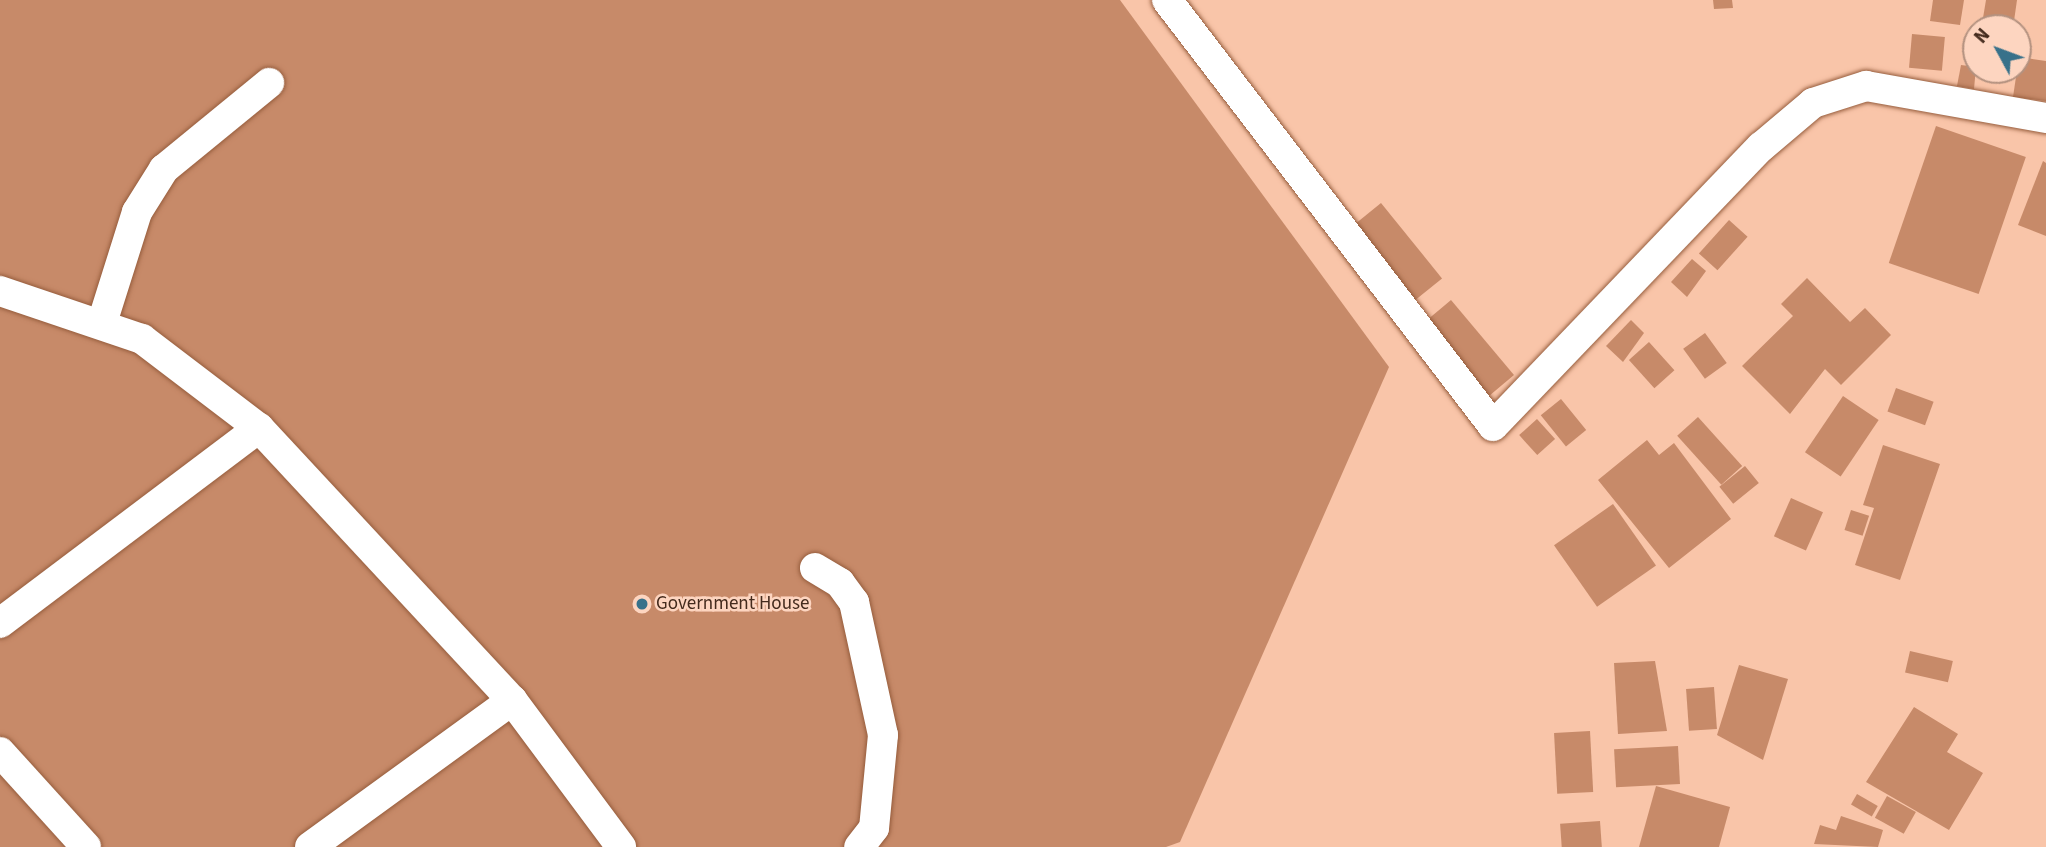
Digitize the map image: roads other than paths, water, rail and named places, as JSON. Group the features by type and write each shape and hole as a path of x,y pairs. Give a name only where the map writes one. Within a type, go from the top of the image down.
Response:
{"street":[{"path":"1167,0 1493,426 1761,147 1813,103 1866,86 2046,118"},
{"path":"102,323 137,212 164,169 269,83"},
{"path":"0,290 142,339 201,378 259,428 512,700 621,847"},
{"path":"0,623 259,428"},
{"path":"815,568 840,583 854,602 883,735 874,828 859,847"},
{"path":"310,847 512,700"},
{"path":"0,752 86,847"}],"place":[{"name":"Government House","path":"642,604"}]}
